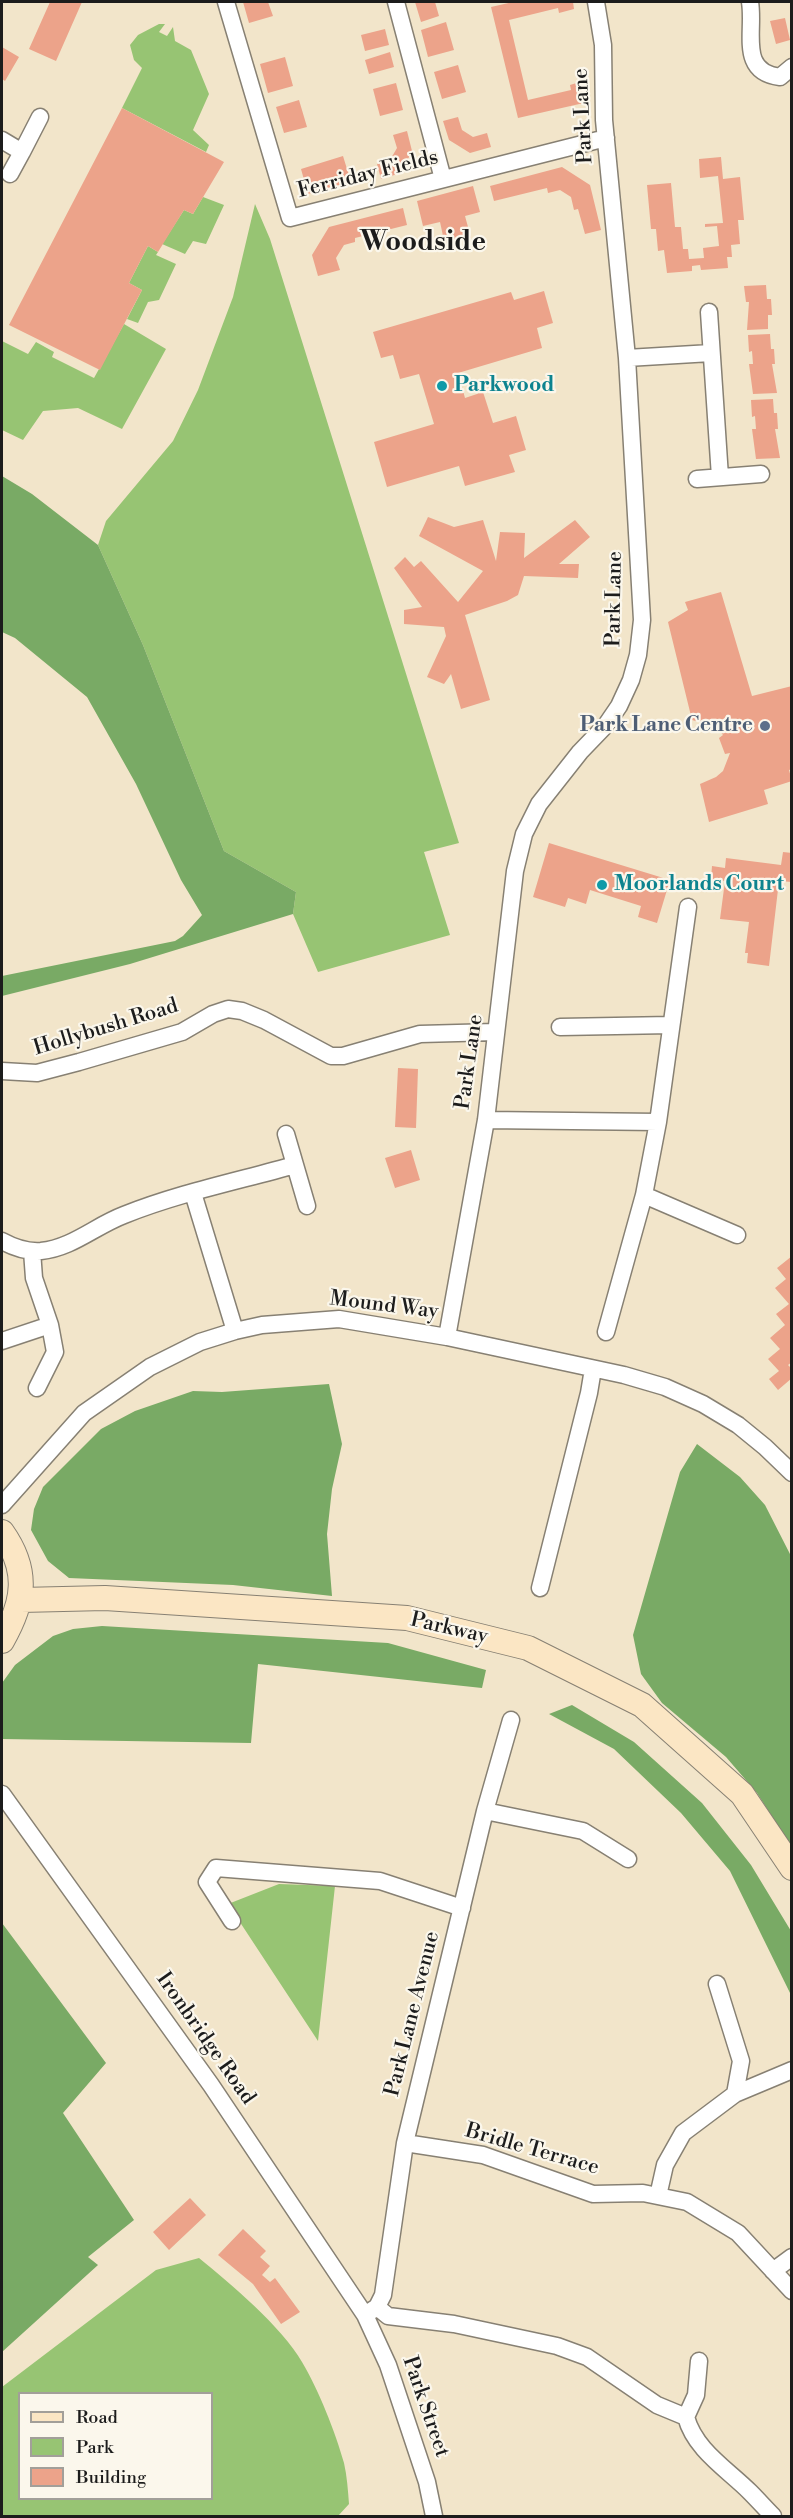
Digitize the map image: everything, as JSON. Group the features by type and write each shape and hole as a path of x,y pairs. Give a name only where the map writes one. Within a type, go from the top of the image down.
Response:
{"main road":[{"path":"2,1532 14,1549 22,1578 21,1600 2,1641"},
{"name":"Parkway","path":"21,1600 105,1598 407,1618 528,1648 642,1705 742,1794 792,1868"}],"street":[{"name":"Ferriday Fields","path":"226,2 290,218 606,138"},
{"path":"396,2 443,179"},
{"name":"Park Lane","path":"447,1337 486,1120 515,871 524,834 538,804 619,706 631,680 638,655 642,610 627,358 606,138 603,45 596,2"},
{"path":"750,2 752,59 760,70 770,76 780,77 792,67"},
{"path":"10,174 40,117"},
{"path":"2,140 22,152"},
{"path":"709,312 720,477"},
{"path":"627,358 711,353"},
{"path":"697,479 760,474"},
{"path":"606,1332 644,1195 658,1122 688,906"},
{"name":"Hollybush Road","path":"2,1071 38,1073 69,1065 182,1032 213,1014 228,1009 242,1011 264,1020 331,1056 344,1056 420,1034 495,1032"},
{"path":"560,1027 671,1025"},
{"path":"486,1120 658,1122"},
{"path":"286,1134 307,1206"},
{"path":"2,1241 10,1246 42,1251 70,1243 122,1215 295,1165"},
{"path":"193,1193 236,1331"},
{"path":"644,1195 737,1235"},
{"path":"32,1251 34,1278 50,1325 55,1352 37,1388"},
{"name":"Mound Way","path":"2,1505 84,1413 150,1367 201,1342 236,1331 262,1325 339,1319 447,1337 640,1379 703,1404 754,1437 792,1473"},
{"path":"2,1341 50,1325"},
{"path":"540,1588 589,1393 593,1368"},
{"name":"Park Lane Avenue","path":"371,2311 383,2295 405,2143 485,1811 511,1720"},
{"name":"Ironbridge Road","path":"2,1794 371,2311"},
{"path":"485,1811 583,1831 628,1858"},
{"path":"232,1921 207,1882 216,1868 381,1881 462,1908"},
{"path":"717,1984 741,2061 735,2094"},
{"path":"658,2196 665,2165 683,2133 735,2094 792,2070"},
{"name":"Bridle Terrace","path":"405,2143 483,2155 593,2194 643,2193 687,2202 738,2233 792,2291"},
{"path":"773,2271 792,2257"},
{"path":"371,2311 388,2316 454,2324 557,2346 587,2357 657,2405 686,2417"},
{"name":"Park Street","path":"371,2311 427,2482 434,2517"},
{"path":"699,2361 696,2395 686,2417 691,2433 714,2460 750,2492 773,2517"}],"green space":[{"path":"159,24 165,24 159,32 167,36 173,27 175,41 191,50 209,94 193,130 209,145 206,152 122,108 142,68 134,60 130,45 138,35"},
{"path":"203,197 224,205 206,244 193,241 185,254 162,244 184,210 193,214"},
{"path":"255,204 270,239 459,843 424,852 450,935 318,972 293,914 296,892 224,851 143,645 98,545 106,521 173,441 198,390 233,297"},
{"path":"148,246 158,252 156,255 176,264 159,300 148,302 138,323 127,319 142,290 129,283"},
{"path":"124,324 166,349 122,429 78,408 43,411 23,440 2,430 2,341 28,354 36,342 54,352 52,357 94,378"},
{"path":"2,476 32,494 98,545 143,645 224,851 296,892 293,914 130,964 2,996 2,976 175,941 183,936 202,915 181,880 136,784 87,697 15,638 2,632"},
{"path":"329,1384 342,1444 332,1489 327,1534 332,1596 233,1585 69,1578 48,1561 31,1530 34,1509 43,1487 101,1429 135,1411 193,1391 222,1392"},
{"path":"697,1444 740,1477 765,1505 791,1556 791,1846 757,1793 726,1757 662,1703 641,1674 633,1635 680,1472"},
{"path":"102,1626 388,1643 486,1670 482,1688 258,1664 251,1743 2,1739 2,1683 15,1665 53,1636 73,1629"},
{"path":"572,1705 634,1742 702,1803 751,1865 791,1931 791,1995 730,1871 681,1813 614,1749 549,1714"},
{"path":"279,1884 335,1886 318,2041 228,1904"},
{"path":"2,1923 106,2063 63,2113 134,2220 88,2257 98,2265 2,2352"},
{"path":"199,2258 269,2320 302,2362 320,2398 344,2463 349,2504 338,2516 2,2516 2,2387 156,2270"}],"building":[{"path":"50,2 82,2 56,61 29,49"},
{"path":"243,2 268,2 273,16 249,23"},
{"path":"415,2 435,2 439,16 421,22"},
{"path":"513,2 573,2 574,9 559,13 558,8 509,20 528,100 571,90 570,85 583,81 588,102 518,118 491,7"},
{"path":"785,18 790,40 776,44 770,21"},
{"path":"446,22 454,50 428,57 421,30"},
{"path":"385,29 389,45 365,51 361,35"},
{"path":"2,47 19,57 5,81 2,79"},
{"path":"390,52 394,67 369,74 365,60"},
{"path":"285,57 293,86 268,93 260,64"},
{"path":"458,65 466,92 442,99 434,72"},
{"path":"396,83 403,110 380,116 373,89"},
{"path":"299,100 307,127 284,133 276,107"},
{"path":"122,108 224,162 193,214 184,210 158,252 148,246 129,283 142,290 100,370 9,325"},
{"path":"458,117 462,130 473,137 487,133 491,147 470,153 449,140 443,121"},
{"path":"407,131 412,151 401,173 381,179 377,164 390,160 397,148 393,135"},
{"path":"343,156 351,182 308,194 301,169"},
{"path":"721,157 723,179 740,177 744,220 738,220 740,244 731,245 732,257 727,257 728,268 701,270 700,265 692,266 692,271 667,273 664,250 658,251 656,229 651,229 647,185 671,183 675,227 681,227 683,249 688,249 689,259 704,258 703,248 719,246 717,226 705,227 705,224 723,223 718,176 700,178 699,159"},
{"path":"562,167 590,185 601,230 585,234 578,209 574,210 571,197 560,190 548,193 547,188 494,201 490,186"},
{"path":"473,186 480,212 465,216 471,238 445,245 440,222 423,226 417,201"},
{"path":"403,208 407,225 355,238 355,242 344,245 336,258 340,270 318,276 312,255 329,227"},
{"path":"766,285 767,299 771,299 772,315 768,315 768,329 747,330 749,302 746,302 744,286"},
{"name":"Parkwood","path":"544,291 553,323 537,328 542,348 458,373 465,398 483,392 493,423 516,416 526,450 509,455 515,472 465,486 459,466 387,487 374,442 434,424 419,374 400,379 393,355 381,358 373,332 511,292 514,300"},
{"path":"770,334 771,349 774,349 775,364 772,364 777,393 753,394 749,364 753,364 752,351 749,352 748,335"},
{"path":"773,399 774,413 777,413 778,429 775,429 780,458 756,459 752,429 756,429 755,416 752,417 751,400"},
{"path":"428,517 454,527 483,520 496,561 500,532 525,533 524,558 575,520 590,537 559,564 579,564 578,578 524,576 518,595 465,615 490,700 461,709 451,674 444,684 427,677 446,636 444,627 404,624 404,610 422,607 394,568 405,557 414,567 421,561 458,602 483,571 419,536"},
{"path":"721,592 752,696 792,686 792,769 789,770 792,781 764,790 768,804 709,822 700,784 723,771 730,753 725,754 719,738 723,735 717,727 692,720 668,622 688,610 685,602"},
{"name":"Moorlands Court","path":"549,843 670,880 657,923 638,917 641,906 590,890 586,904 568,898 565,907 533,897"},
{"path":"783,852 792,853 792,882 779,881 769,966 747,963 748,953 745,953 749,922 720,919 725,881 711,879 712,866 725,868 726,858 781,865"},
{"path":"398,1068 418,1069 416,1128 395,1127"},
{"path":"411,1150 420,1180 395,1188 385,1158"},
{"path":"792,1256 792,1362 788,1365 792,1369 792,1378 778,1390 769,1379 779,1371 768,1359 780,1349 770,1338 785,1325 776,1314 789,1304 775,1288 786,1279 777,1268"},
{"path":"190,2198 206,2215 169,2250 153,2232"},
{"path":"243,2229 266,2251 260,2257 270,2266 262,2275 270,2282 275,2278 300,2312 281,2324 253,2284 218,2255"}],"place":[{"name":"Parkwood","path":"442,386"},
{"name":"Park Lane Centre","path":"765,726"},
{"name":"Moorlands Court","path":"602,885"}],"district":[{"name":"Woodside","path":"423,244"}]}
